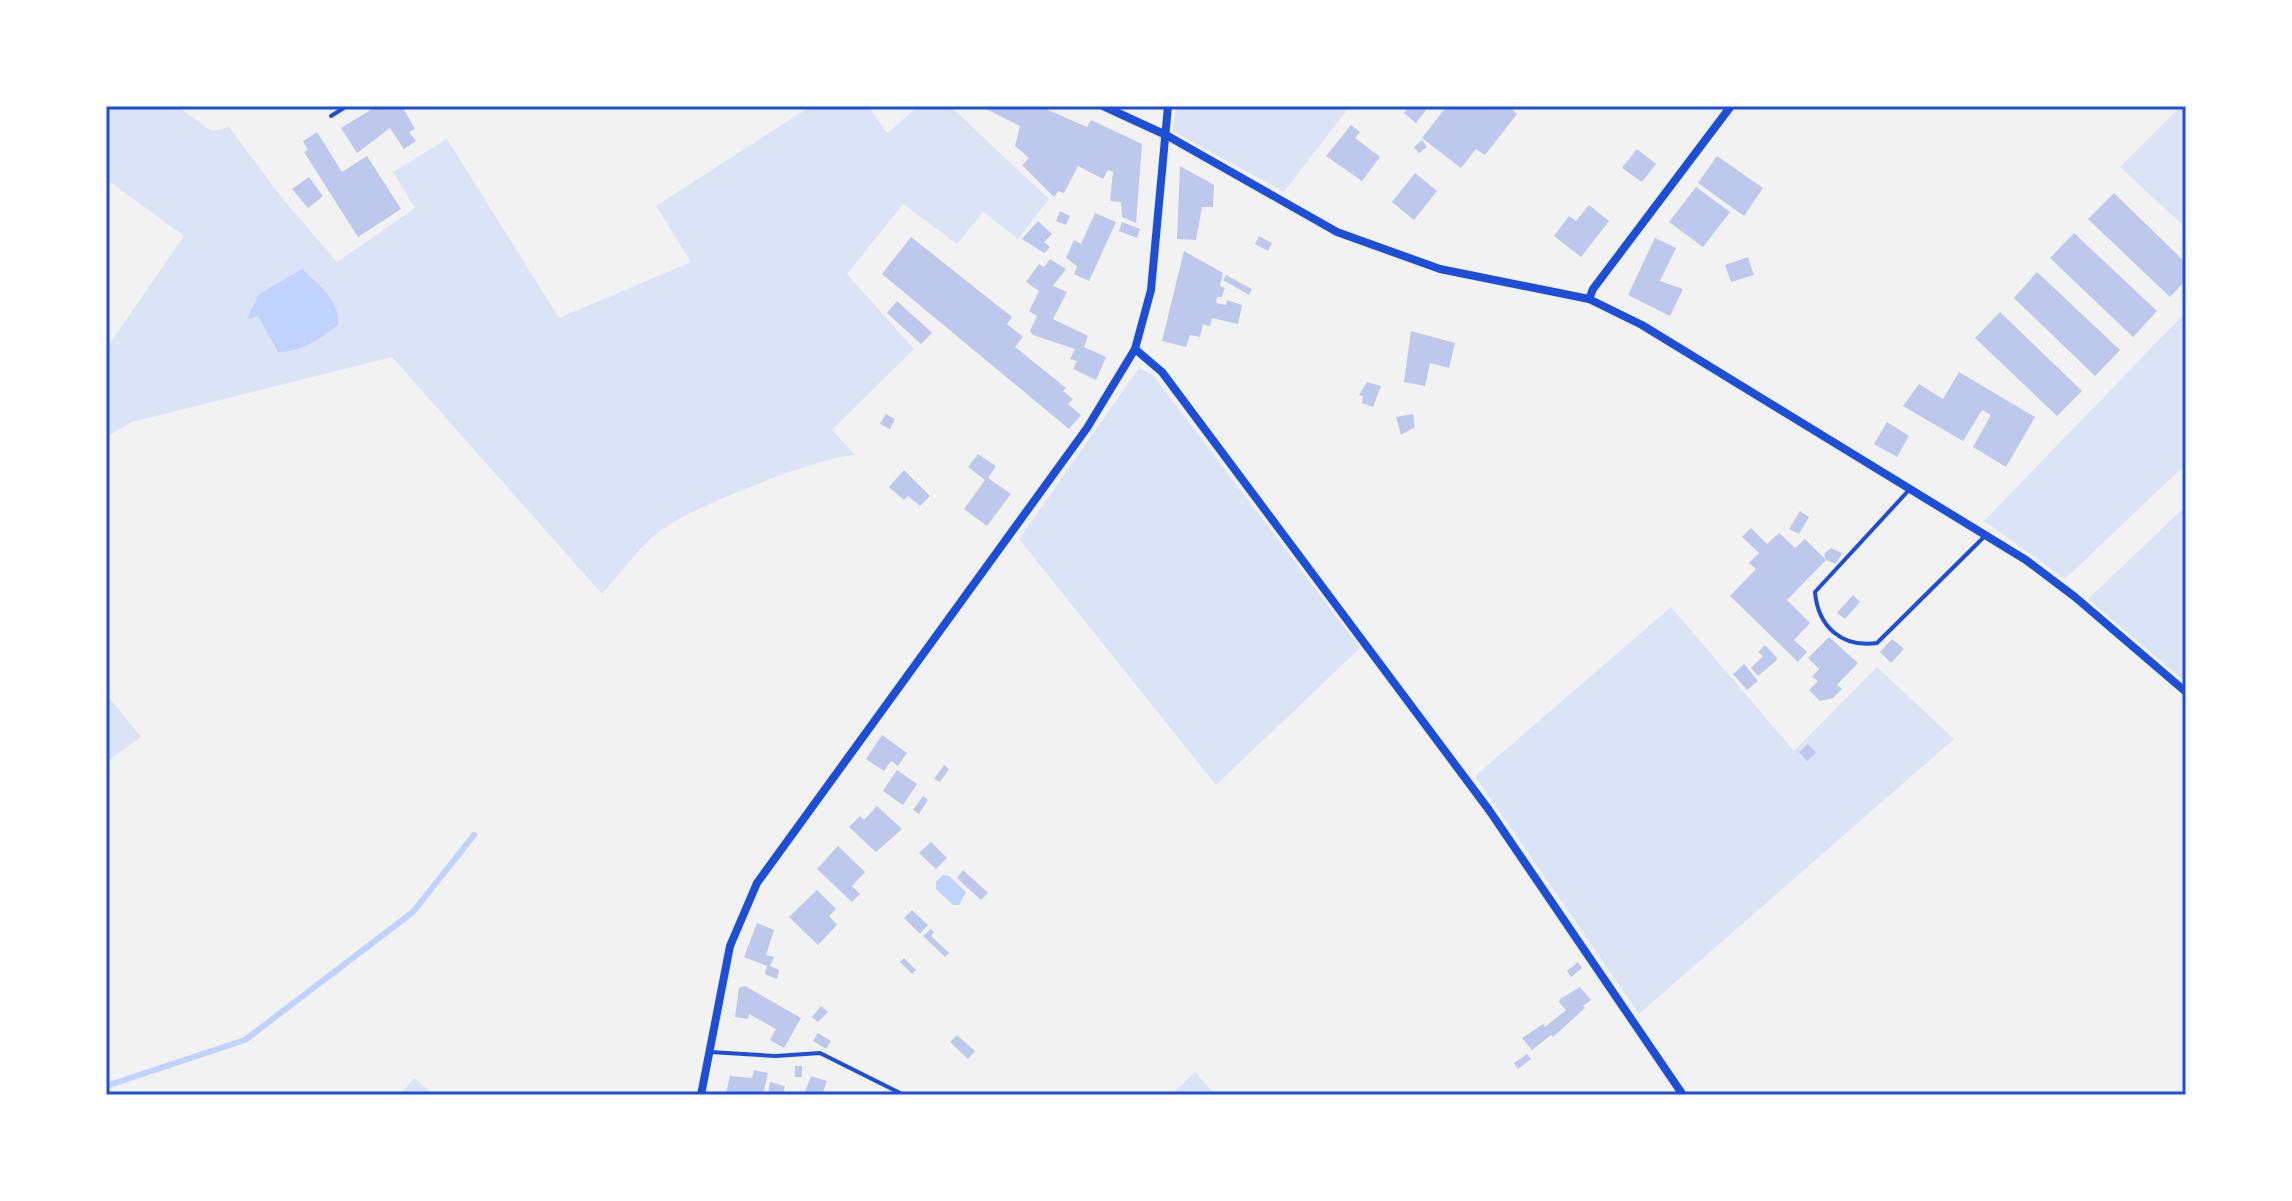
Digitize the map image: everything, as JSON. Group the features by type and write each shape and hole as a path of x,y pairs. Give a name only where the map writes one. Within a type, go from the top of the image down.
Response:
{"street":[{"path":"1103,106 1166,135 1337,232 1440,269 1589,299 1642,325 1986,535 2075,597 2186,692"},
{"path":"701,1095 730,946 757,883 1087,428 1135,349 1151,290 1168,106"},
{"path":"1589,299 1593,289 1731,106"},
{"path":"1135,349 1162,372 1489,810 1683,1095"}],"lane":[{"path":"331,116 347,106"},
{"path":"1911,488 1815,592 1821,620 1834,634 1862,645 1877,643 1986,535"},
{"path":"710,1052 776,1056 820,1053 904,1095"}],"shaded area":[{"path":"106,106 176,106 212,131 229,127 282,198 337,262 415,208 393,172 447,139 559,318 691,262 656,206 811,106 868,106 887,133 919,106 950,106 1049,199 1018,239 983,212 957,244 903,204 847,274 914,349 832,430 855,455 783,474 694,511 656,534 602,594 392,357 132,422 106,437 106,349 184,236 106,179","holes":["274,286 278,351 258,316 259,294"]},
{"path":"1176,106 1350,106 1284,192 1173,131"},
{"path":"2181,106 2186,106 2186,228 2120,167"},
{"path":"2186,312 2186,464 2065,579 1984,521"},
{"path":"1139,368 1153,375 1360,648 1216,785 1019,539"},
{"path":"2186,506 2186,682 2088,599"},
{"path":"1671,607 1794,751 1877,667 1954,739 1639,1014 1475,776"},
{"path":"106,694 141,737 106,762"},
{"path":"1195,1072 1215,1095 1171,1095"},
{"path":"414,1078 434,1095 399,1095"}],"water":[{"path":"302,269 332,301 338,325 310,344 278,352 258,316 247,319 259,294"},
{"path":"943,875 949,876 966,892 959,905 953,905 936,889 936,882"}],"building":[{"path":"377,106 402,106 415,129 409,132 416,141 404,149 390,128 357,153 341,128"},
{"path":"980,106 1039,106 1087,127 1091,120 1142,144 1136,223 1122,217 1121,202 1110,201 1113,172 1108,170 1103,179 1078,166 1064,193 1058,191 1054,197 1022,165 1029,158 1015,146 1020,126"},
{"path":"1409,106 1429,106 1416,123 1404,113"},
{"path":"1447,106 1508,106 1517,114 1485,155 1476,149 1461,168 1422,138"},
{"path":"1351,125 1360,132 1355,138 1380,157 1362,181 1326,156"},
{"path":"317,132 342,172 367,156 401,209 358,237 304,152 308,150 303,141"},
{"path":"1422,140 1427,147 1419,153 1414,147"},
{"path":"1637,149 1656,164 1642,182 1622,168"},
{"path":"1717,156 1763,188 1744,216 1698,183"},
{"path":"1180,166 1214,185 1213,207 1202,207 1196,240 1177,239"},
{"path":"1415,173 1437,191 1414,220 1392,202"},
{"path":"309,177 323,196 308,208 292,189"},
{"path":"1696,187 1730,212 1703,247 1669,222"},
{"path":"2114,193 2186,263 2186,280 2170,297 2088,219"},
{"path":"1589,205 1609,221 1581,257 1554,236 1569,216 1576,221"},
{"path":"1060,211 1070,216 1066,225 1056,221"},
{"path":"1095,213 1116,222 1089,281 1074,274 1077,266 1066,258 1074,240 1081,244"},
{"path":"1038,221 1052,234 1044,242 1050,247 1044,253 1022,239"},
{"path":"1122,222 1140,229 1137,238 1119,231"},
{"path":"2074,233 2157,311 2133,337 2050,258"},
{"path":"1259,236 1272,243 1268,251 1255,244"},
{"path":"911,237 1012,317 1007,324 1023,337 1015,347 1066,388 1063,391 1073,399 1068,404 1081,415 1069,429 882,274"},
{"path":"1655,238 1676,248 1660,281 1683,289 1670,316 1628,295"},
{"path":"1184,251 1223,273 1220,286 1225,288 1216,303 1226,305 1227,300 1242,305 1238,324 1212,318 1210,326 1203,324 1200,337 1190,335 1186,347 1162,341"},
{"path":"1748,257 1754,275 1731,282 1725,265"},
{"path":"1050,259 1066,269 1053,286 1067,292 1053,319 1088,336 1084,347 1106,357 1096,380 1073,369 1077,361 1070,359 1075,349 1033,335 1030,331 1037,316 1029,311 1039,291 1026,282 1039,264 1044,267"},
{"path":"2037,272 2120,350 2095,376 2014,298"},
{"path":"1226,275 1252,289 1249,295 1223,280"},
{"path":"897,301 932,333 921,344 887,313"},
{"path":"2000,312 2082,391 2057,416 1975,338"},
{"path":"1411,331 1455,343 1449,368 1430,363 1425,386 1404,382"},
{"path":"1959,372 2035,417 2006,467 1973,447 1991,415 1982,410 1963,441 1903,406 1919,384 1943,399"},
{"path":"1367,382 1381,386 1373,407 1362,403 1363,396 1359,395"},
{"path":"886,414 895,419 890,429 880,424"},
{"path":"1413,414 1415,427 1401,435 1396,417"},
{"path":"1887,422 1909,436 1897,457 1874,444"},
{"path":"978,454 996,466 988,478 1011,494 987,526 964,509 985,480 968,467"},
{"path":"904,470 930,496 920,506 908,496 904,500 889,487"},
{"path":"1800,511 1809,517 1799,534 1789,529"},
{"path":"1751,528 1767,544 1779,533 1795,548 1805,539 1826,560 1787,600 1810,623 1794,640 1807,652 1798,662 1730,596 1756,569 1749,563 1759,553 1742,537"},
{"path":"1831,548 1842,553 1836,564 1826,560 1824,554"},
{"path":"1853,595 1860,602 1845,619 1837,613"},
{"path":"1829,637 1858,663 1837,685 1842,689 1833,698 1820,701 1809,690 1818,681 1812,677 1819,669 1808,658"},
{"path":"1892,639 1904,649 1891,663 1880,652"},
{"path":"1765,645 1778,659 1758,676 1751,668 1763,656 1758,652"},
{"path":"1744,664 1758,681 1747,690 1733,674"},
{"path":"882,735 907,753 898,766 891,761 884,771 866,759"},
{"path":"1808,744 1816,753 1807,761 1799,752"},
{"path":"944,765 949,769 940,782 934,779"},
{"path":"897,770 917,784 903,805 883,791"},
{"path":"923,796 928,800 919,814 913,810"},
{"path":"877,806 902,829 876,852 849,827 860,816 864,820"},
{"path":"931,842 947,858 936,869 919,853"},
{"path":"838,846 865,872 852,886 860,894 852,902 817,869"},
{"path":"963,870 988,893 981,900 957,878"},
{"path":"817,890 836,909 829,916 837,925 818,945 789,917"},
{"path":"912,910 928,925 920,934 904,918"},
{"path":"757,923 774,930 766,955 774,957 770,966 779,970 777,979 765,974 767,966 744,957"},
{"path":"931,929 934,932 931,936 949,953 945,957 923,936"},
{"path":"904,958 916,970 912,974 900,962"},
{"path":"1578,962 1582,968 1571,977 1567,971"},
{"path":"745,986 801,1018 784,1048 770,1040 776,1029 749,1014 748,1019 735,1017 739,988"},
{"path":"1580,987 1591,1000 1583,1006 1585,1008 1553,1037 1551,1035 1532,1050 1522,1038 1543,1024 1545,1027 1566,1010 1560,999"},
{"path":"821,1006 828,1012 818,1022 812,1017"},
{"path":"818,1033 831,1041 826,1049 813,1041"},
{"path":"957,1035 975,1051 968,1059 950,1042"},
{"path":"1527,1054 1531,1059 1518,1069 1514,1063"},
{"path":"795,1066 802,1066 802,1077 795,1077"},
{"path":"754,1070 768,1073 763,1095 726,1093 730,1076 752,1078"},
{"path":"811,1076 827,1081 822,1095 805,1092"},
{"path":"770,1082 785,1086 783,1095 768,1095"}],"waterway":[{"path":"106,1086 245,1040 413,912 474,835"}]}
